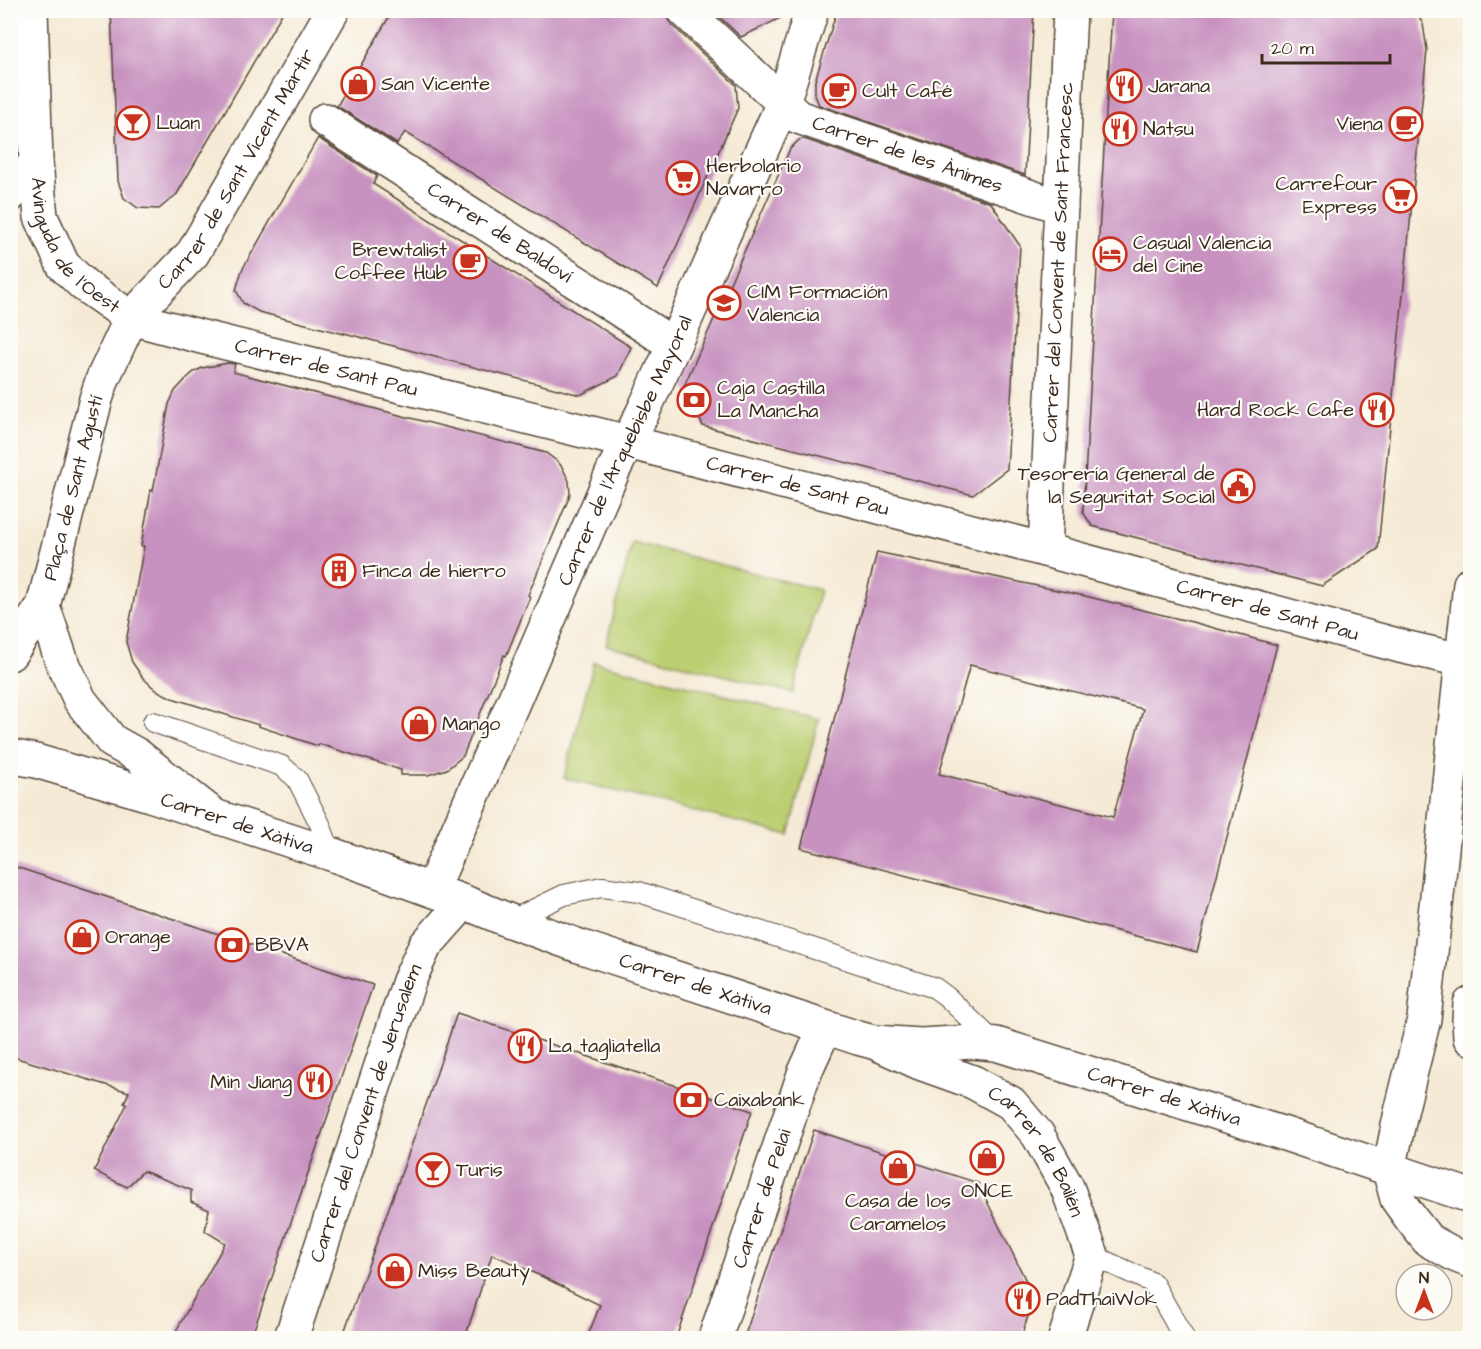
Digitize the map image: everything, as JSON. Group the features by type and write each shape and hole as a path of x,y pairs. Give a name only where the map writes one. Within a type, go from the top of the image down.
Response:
{"street":[{"name":"Avinguda de l'Oest","path":"31,10 36,162 41,217 63,265 84,285 131,318"},
{"name":"Carrer de Sant Vicent Màrtir","path":"131,318 193,253 333,10"},
{"name":"Carrer de les Ànimes","path":"684,10 798,117 1061,207"},
{"name":"Carrer de l'Arquebisbe Mayoral","path":"432,890 614,469 674,345 783,103 812,10"},
{"name":"Carrer del Convent de Sant Francesc","path":"1046,550 1070,10"},
{"name":"Carrer de Baldoví","path":"325,120 674,345"},
{"name":"Avinguda de l'Oest","path":"10,195 36,162"},
{"name":"Carrer de Sant Pau","path":"131,318 628,442 1466,662"},
{"name":"Plaça de Sant Agustí","path":"10,654 43,606 96,399 103,378 131,318"},
{"path":"1470,584 1466,662 1424,1019 1389,1170 1397,1199 1428,1240 1470,1261"},
{"path":"43,606 61,659 80,700 112,741 137,755 217,817"},
{"name":"Carrer de Xàtiva","path":"10,756 36,761 331,854 579,946 825,1028 873,1042 921,1045 973,1042 996,1044 1288,1135 1470,1196"},
{"name":"Carrer del Convent de Jerusalem","path":"291,1338 409,981 424,946 464,902"},
{"path":"1470,1004 1470,1038"},
{"name":"Carrer de Pelai","path":"715,1338 804,1074 825,1028"},
{"name":"Carrer de Bailén","path":"873,1042 920,1063 974,1082 1011,1103 1038,1135 1067,1187 1092,1255"},
{"path":"1065,1338 1092,1255"}],"lane":[{"path":"153,722 282,766 297,779 320,824 331,854"},
{"path":"510,921 564,895 602,887 639,892 935,988 996,1044"},
{"path":"1092,1255 1153,1283 1184,1338"}],"green space":[{"path":"632,542 820,590 793,693 606,645"},
{"path":"594,662 819,719 789,835 564,778"}],"building":[{"path":"111,10 284,10 177,194 159,209 138,208 124,198 118,181"},
{"path":"393,10 666,10 666,16 671,24 736,85 738,108 658,288 405,132 397,144 337,106"},
{"path":"712,10 792,10 791,13 741,37"},
{"path":"837,10 1034,10 1025,175 819,105 815,95 815,81"},
{"path":"1112,10 1415,10 1423,24 1427,50 1378,549 1322,586 1092,526 1083,512"},
{"path":"318,138 377,176 373,184 631,347 618,376 580,395 259,312 243,303 236,290 242,270"},
{"path":"804,139 991,203 1020,246 1007,469 973,495 703,426 684,386 790,149 799,140"},
{"name":"Finca de hierro","path":"228,363 235,364 233,372 546,453 562,467 569,481 568,500 528,595 530,597 506,656 504,655 463,756 447,769 428,775 401,775 401,770 319,744 318,746 172,698 156,690 143,678 132,662 126,642 144,546 141,546 151,490 153,491 169,404 175,391 194,372 202,368"},
{"path":"877,552 1085,596 1277,645 1197,952 801,848","holes":["970,665 1143,709 1113,817 939,774"]},
{"path":"10,865 373,985 251,1338 201,1338 176,1331 225,1243 205,1231 209,1210 191,1202 191,1190 143,1171 127,1187 94,1171 127,1104 124,1103 129,1092 10,1056"},
{"path":"457,1013 752,1111 676,1338 587,1338 600,1305 492,1254 465,1338 342,1338"},
{"path":"814,1130 978,1183 1034,1297 1021,1338 744,1338"}],"place":[{"name":"San Vicente","path":"358,84"},
{"name":"Jarana","path":"1125,86"},
{"name":"Cult Café","path":"839,91"},
{"name":"Luan","path":"133,123"},
{"name":"Viena","path":"1406,124"},
{"name":"Natsu","path":"1120,129"},
{"name":"Herbolario Navarro","path":"683,178"},
{"name":"Carrefour Express","path":"1400,196"},
{"name":"Casual Valencia del Cine","path":"1110,254"},
{"name":"Brewtalist Coffee Hub","path":"470,262"},
{"name":"CIM Formación Valencia","path":"724,303"},
{"name":"Caja Castilla La Mancha","path":"694,400"},
{"name":"Hard Rock Cafe","path":"1377,410"},
{"name":"Tesorería General de la Seguritat Social","path":"1238,486"},
{"name":"Finca de hierro","path":"339,571"},
{"name":"Mango","path":"419,724"},
{"name":"Orange","path":"82,937"},
{"name":"BBVA","path":"232,945"},
{"name":"La tagliatella","path":"525,1046"},
{"name":"Min Jiang","path":"315,1082"},
{"name":"Caixabank","path":"691,1100"},
{"name":"ONCE","path":"987,1158"},
{"name":"Casa de los Caramelos","path":"898,1168"},
{"name":"Turis","path":"433,1170"},
{"name":"Miss Beauty","path":"395,1271"},
{"name":"PadThaiWok","path":"1023,1299"}]}
